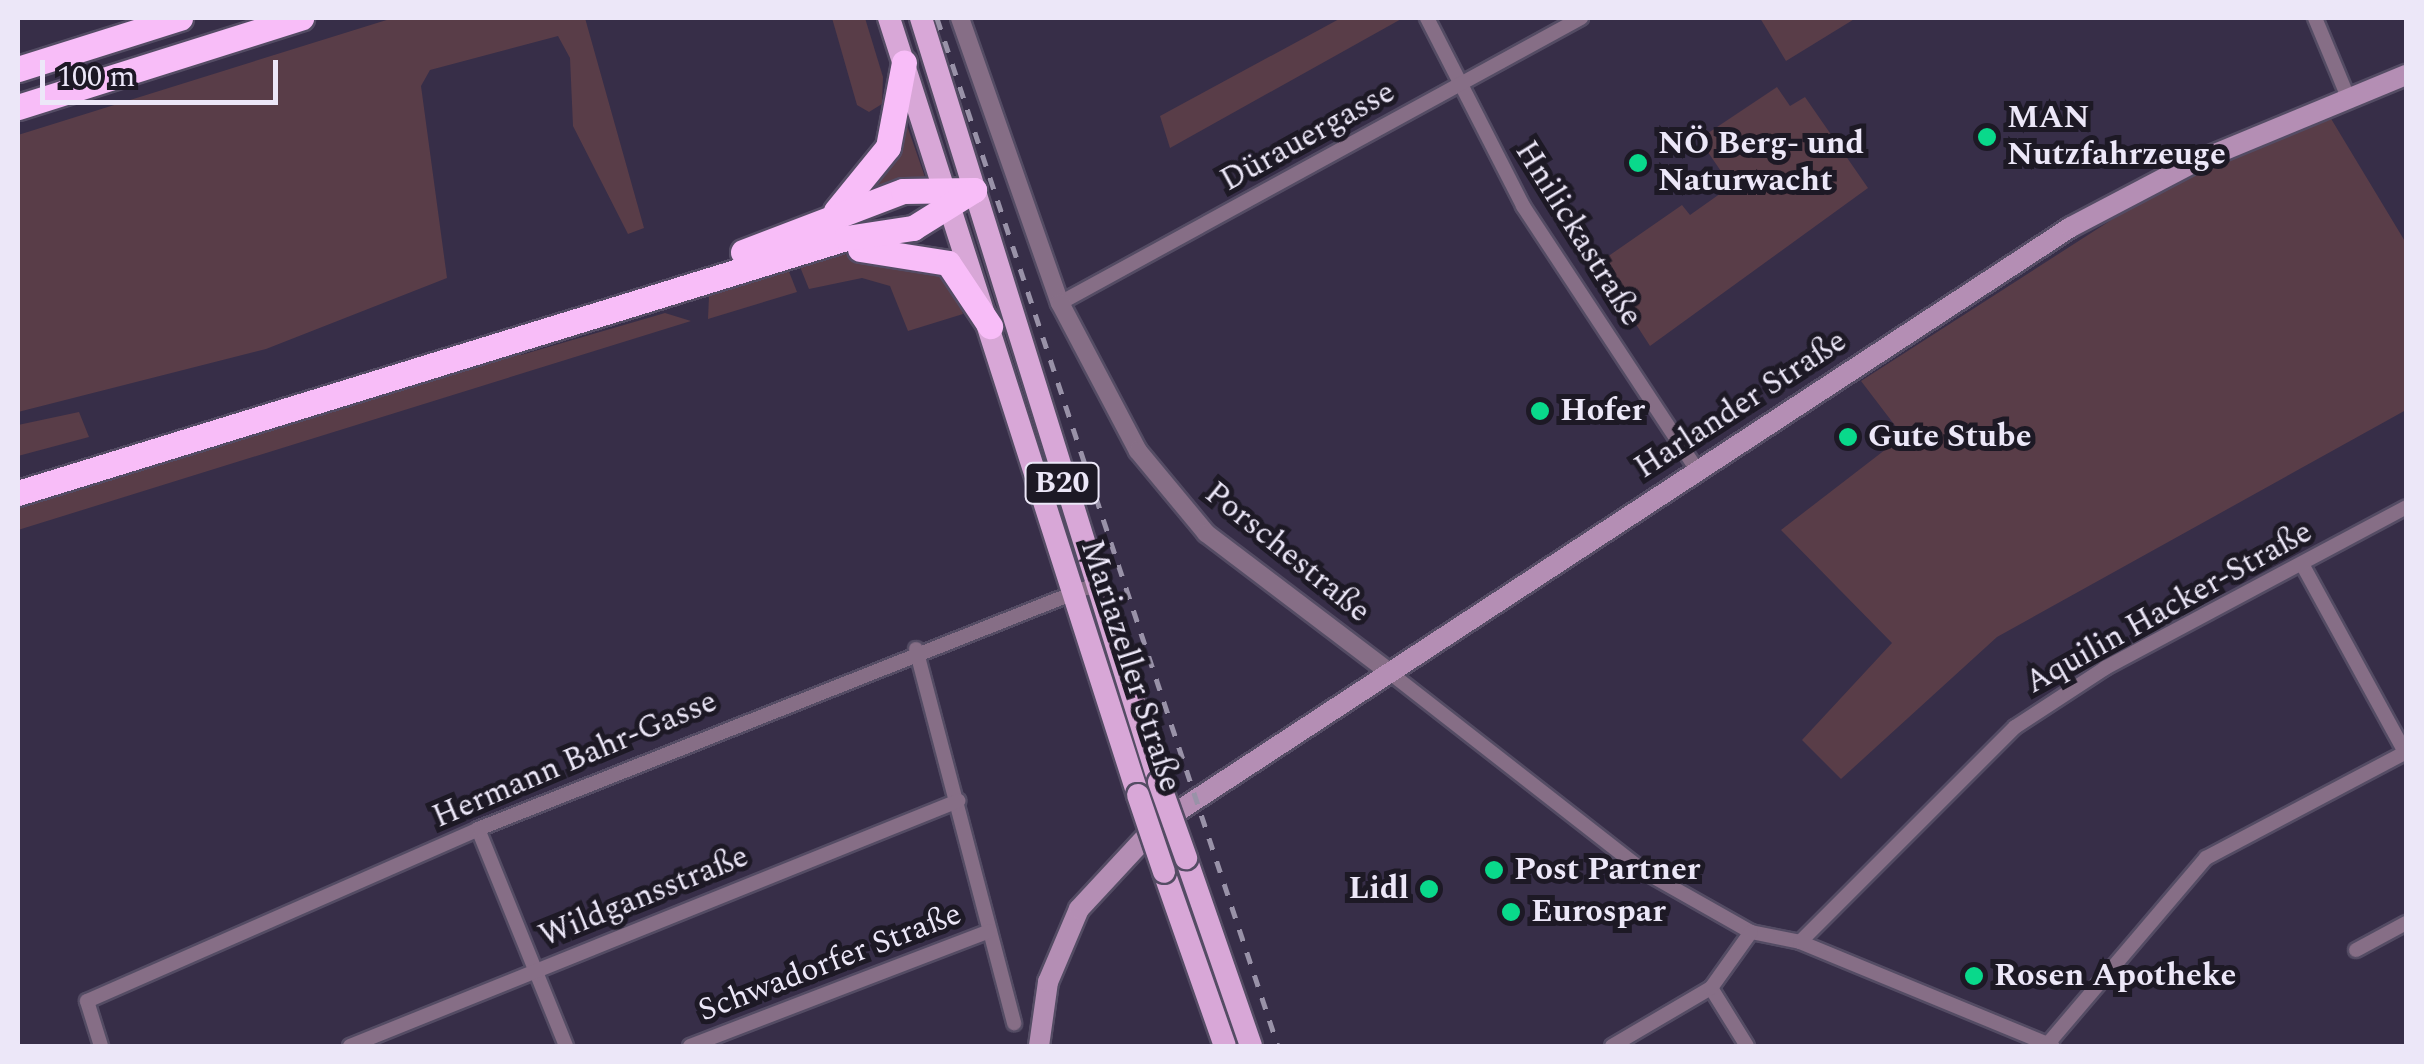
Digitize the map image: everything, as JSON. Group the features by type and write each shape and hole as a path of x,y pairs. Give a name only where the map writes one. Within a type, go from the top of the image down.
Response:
{"highway":[{"path":"18,69 180,18"},
{"path":"18,106 301,18"},
{"path":"819,238 888,148 904,62"},
{"path":"18,114 67,91"},
{"path":"18,492 819,238 903,191 958,195"},
{"path":"18,476 819,238 913,228 958,195"},
{"path":"819,238 932,254 964,278 990,326"}],"main road":[{"name":"Mariazeller Straße","path":"889,18 958,195 1083,589 1138,795 1225,1046"},
{"name":"Mariazeller Straße","path":"920,18 990,326 1083,589 1159,782 1251,1046"},
{"name":"Harlander Straße","path":"1039,1046 1067,933 1138,840 2071,227 2347,95 2406,75"}],"street":[{"name":"Porschestraße","path":"960,18 1060,303 1170,496 1206,533 1644,872 1751,932 1800,942 2048,1046"},
{"name":"Hnilickastraße","path":"1427,18 1458,87 1523,206 1698,471"},
{"name":"Dürauergasse","path":"1060,303 1581,18"},
{"path":"2314,18 2347,95"},
{"name":"Aquilin Hacker-Straße","path":"1800,942 2015,727 2406,507"},
{"path":"2048,1046 2206,858 2406,753 2302,564"},
{"name":"Hermann Bahr-Gasse","path":"100,1046 85,1003 478,829 916,649 1083,589"},
{"path":"916,649 1014,1023"},
{"name":"Wildgansstraße","path":"350,1046 958,800"},
{"path":"478,829 566,1046"},
{"path":"2356,950 2406,923"},
{"name":"Schwadorfer Straße","path":"690,1046 990,931"},
{"path":"1612,1046 1711,988 1751,932"},
{"path":"1711,988 1748,1046"}],"shaded area":[{"path":"393,18 585,18 644,228 628,234 573,126 570,58 558,36 430,70 421,86 447,278 266,349 18,412 18,135"},
{"path":"832,18 865,18 883,77 882,104 869,112 857,105"},
{"path":"1341,18 1403,18 1170,148 1160,116"},
{"path":"1760,18 1856,18 1786,61"},
{"path":"1777,87 1790,106 1805,97 1868,188 1650,346 1597,264 1682,205 1690,215 1731,186 1699,139"},
{"path":"903,114 926,180 851,206 887,164"},
{"path":"2330,117 2406,243 2406,410 1997,637 1841,779 1802,740 1892,643 1781,530 1903,436 1861,381 2133,206 2209,164"},
{"path":"846,254 927,258 952,282 963,314 908,331 890,286 862,278 809,289 798,262"},
{"path":"786,264 797,292 708,319 709,296 722,285"},
{"path":"665,313 691,321 18,530 18,499 485,355 521,355"},
{"path":"79,412 89,437 18,456 18,425"}],"railway":[{"path":"937,18 1278,1046"}],"place":[{"name":"MAN Nutzfahrzeuge","path":"1987,137"},
{"name":"NÖ Berg- und Naturwacht","path":"1638,163"},
{"name":"Hofer","path":"1540,411"},
{"name":"Gute Stube","path":"1848,437"},
{"name":"Post Partner","path":"1494,870"},
{"name":"Lidl","path":"1429,889"},
{"name":"Eurospar","path":"1511,912"},
{"name":"Rosen Apotheke","path":"1974,976"}]}
